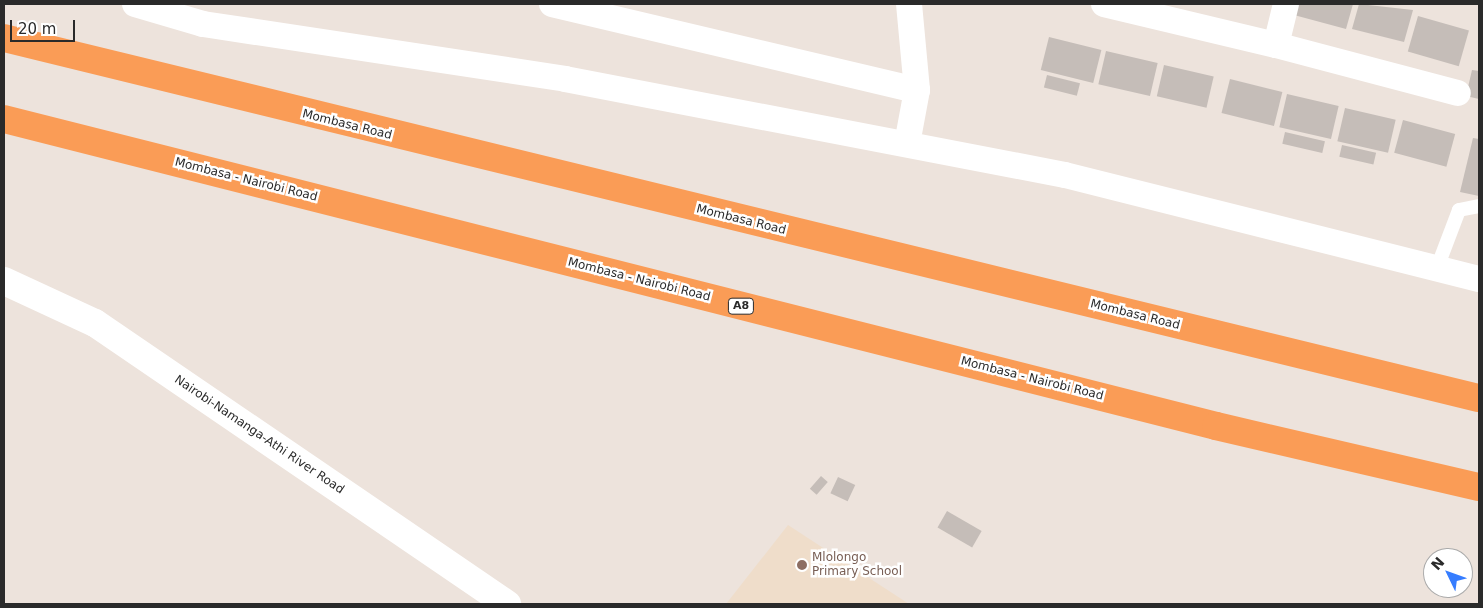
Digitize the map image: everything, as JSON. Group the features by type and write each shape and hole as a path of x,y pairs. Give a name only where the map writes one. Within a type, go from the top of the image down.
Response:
{"highway":[{"name":"Mombasa Road","path":"4,38 1479,398"},
{"name":"Mombasa - Nairobi Road","path":"4,119 1207,424 1479,487"}],"street":[{"path":"135,4 240,31 566,79 907,144 1167,198 1479,279"},
{"path":"552,4 917,90"},
{"path":"907,144 917,90 909,4"},
{"path":"1104,4 1458,93"},
{"path":"1276,46 1286,4"},
{"name":"Nairobi-Namanga-Athi River Road","path":"4,281 94,323 507,604"}],"lane":[{"path":"1437,268 1459,210 1479,206"}],"shaded area":[{"name":"Mlolongo Primary School","path":"788,525 909,604 726,604"}],"building":[{"path":"1297,4 1353,4 1346,29 1294,15"},
{"path":"1359,4 1413,10 1404,42 1352,29"},
{"path":"1418,16 1469,31 1459,66 1408,52"},
{"path":"1049,37 1101,50 1093,83 1041,70"},
{"path":"1106,51 1158,63 1150,96 1098,84"},
{"path":"1164,65 1214,76 1206,108 1157,96"},
{"path":"1472,70 1479,71 1479,99 1466,96"},
{"path":"1047,75 1080,83 1077,96 1044,88"},
{"path":"1230,79 1282,92 1274,126 1222,113"},
{"path":"1287,94 1339,106 1331,139 1279,127"},
{"path":"1345,108 1396,120 1388,153 1337,141"},
{"path":"1403,120 1455,134 1446,167 1394,153"},
{"path":"1285,132 1325,141 1322,153 1282,144"},
{"path":"1473,138 1479,139 1479,196 1460,192"},
{"path":"1342,145 1376,153 1373,165 1339,157"},
{"path":"821,476 828,482 817,495 810,489"},
{"path":"838,477 855,485 848,501 830,493"},
{"path":"947,511 982,531 972,547 938,527"}],"place":[{"name":"Mlolongo Primary School","path":"802,565"}]}
